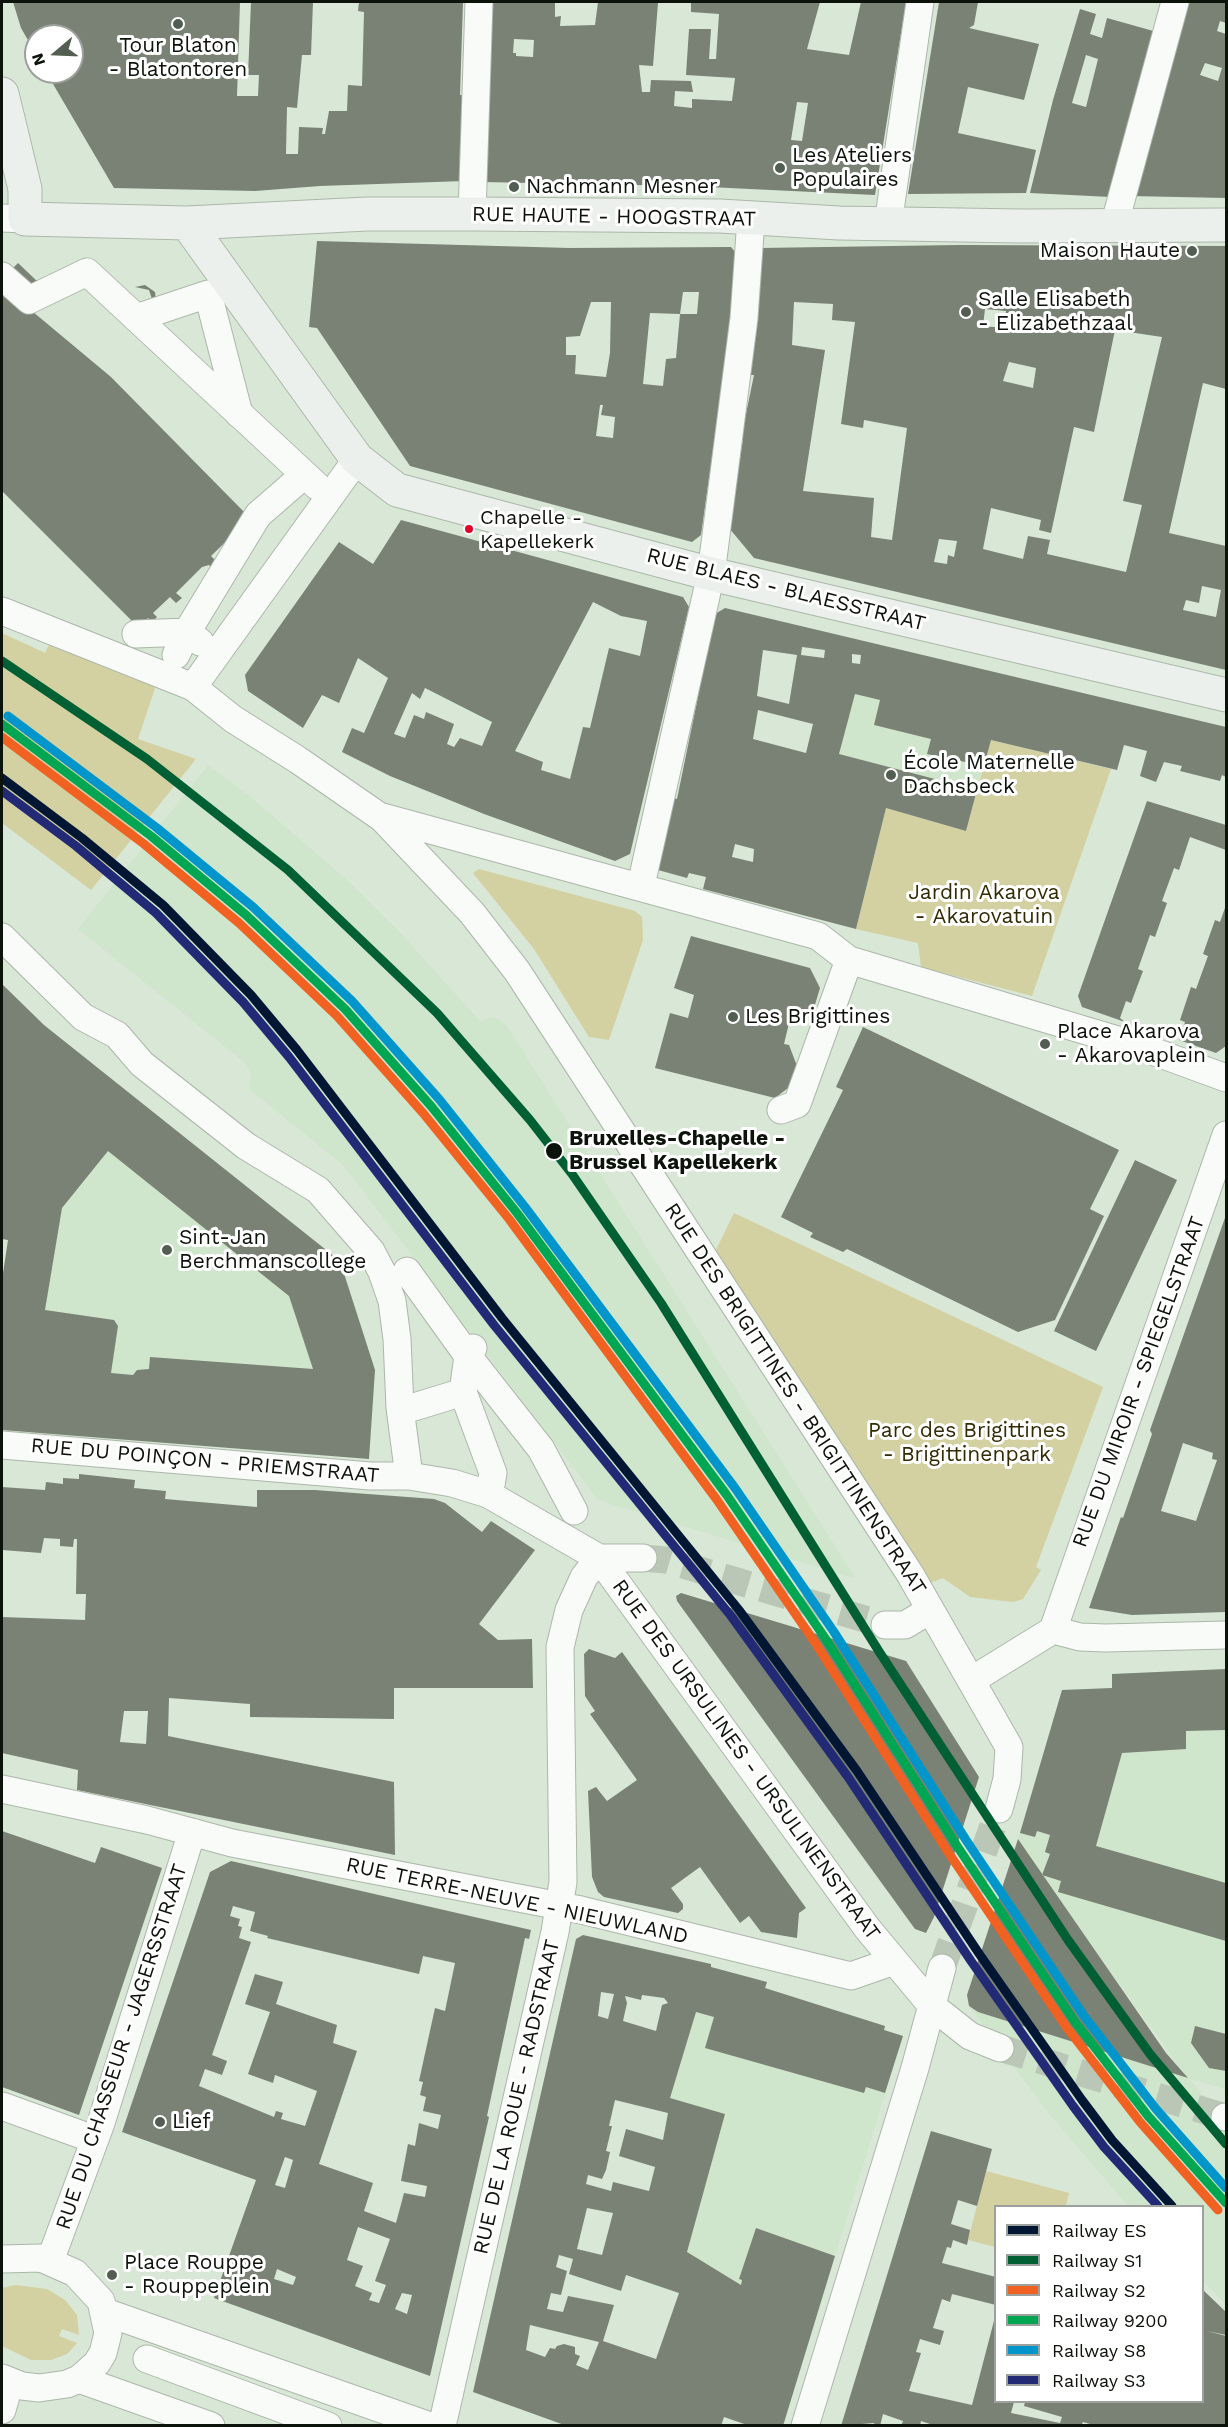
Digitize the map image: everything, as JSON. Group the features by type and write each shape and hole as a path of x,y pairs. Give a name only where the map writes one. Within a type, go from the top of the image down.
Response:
{"street":[{"path":"472,214 479,2"},
{"path":"888,224 920,2"},
{"path":"1114,226 1175,2"},
{"path":"2,94 25,189 13,218"},
{"name":"RUE HAUTE - HOOGSTRAAT","path":"13,218 187,223 367,214 472,214 720,216 888,224 1227,225"},
{"path":"641,885 711,574 744,318 752,219"},
{"name":"RUE BLAES - BLAESSTRAAT","path":"187,223 357,459 397,490 711,574 1227,695"},
{"path":"2,276 29,300 87,272 311,481 258,515 189,644 136,634"},
{"path":"136,318 208,294 239,414"},
{"path":"193,687 357,459"},
{"path":"2,611 193,687 233,719 298,760 379,816 641,885 818,936 849,960 1010,1006 1144,1048 1227,1078"},
{"name":"RUE DES BRIGITTINES - BRIGITTINENSTRAAT","path":"379,816 472,913 517,971 910,1574 1009,1747 1007,1779 999,1809"},
{"path":"2,937 83,1017 117,1035 142,1064 246,1146 318,1190 371,1251 382,1272 392,1301 397,1339 400,1408 409,1476"},
{"path":"781,1110 797,1104 849,960"},
{"name":"RUE DU MIROIR - SPIEGELSTRAAT","path":"1053,1630 1224,1151"},
{"path":"407,1271 472,1348 541,1449 574,1511"},
{"path":"472,1348 463,1392 494,1473 491,1485"},
{"path":"414,1407 463,1392"},
{"name":"RUE DU POINÇON - PRIEMSTRAAT","path":"2,1444 369,1476 409,1476 452,1483 488,1494 599,1558"},
{"path":"599,1558 643,1558"},
{"name":"RUE DE LA ROUE - RADSTRAAT","path":"442,2426 559,1906 563,1882 560,1647 569,1610 584,1577 599,1558"},
{"name":"RUE DES URSULINES - URSULINENSTRAAT","path":"599,1558 867,1928 894,1961"},
{"path":"885,1625 905,1625 930,1610"},
{"path":"972,1680 1053,1630 1080,1637 1105,1638 1227,1635"},
{"name":"RUE TERRE-NEUVE - NIEUWLAND","path":"2,1789 232,1843 559,1906 851,1976 894,1961"},
{"name":"RUE DU CHASSEUR - JAGERSSTRAAT","path":"50,2261 93,2139 192,1832"},
{"path":"894,1961 932,2006 970,2036 1000,2048"},
{"path":"805,2426 915,2068 942,1968"},
{"path":"2,2106 93,2139"},
{"path":"2,2259 28,2257 50,2261 84,2281 101,2301 108,2333 103,2353 90,2372 79,2379 54,2387 39,2388 6,2380 2,2410"},
{"path":"105,2312 430,2426"},
{"path":"147,2359 328,2426"},
{"path":"79,2379 211,2426"}],"shaded area":[{"name":"École Maternelle Dachsbeck","path":"951,662 928,754 984,766 966,831 887,808 863,902 774,884 821,693 853,701 855,694"},
{"path":"208,765 250,796 348,881 396,928 481,1022 490,1017 498,1019 507,1026 856,1579 598,1500 343,1165 249,1089 251,1072 244,1062 78,929"},
{"name":"Sint-Jan Berchmanscollege","path":"44,1025 340,1261 375,1370 369,1459 2,1430 2,1280 7,1241 3,1239"},
{"path":"1226,1669 1226,2089 1189,2079 1226,2119 1226,2304 1204,2282 1204,2205 1127,2205 1046,2110 970,2007 978,2012 1187,2077 1079,1929 1018,1839 1062,1690 1112,1688 1112,1674"},
{"path":"710,1963 711,1967 767,1982 766,1988 885,2026 884,2030 903,2036 835,2256 756,2229 732,2313 626,2275 663,2140 670,2098"}],"green space":[{"path":"2,633 45,653 49,645 156,685 138,739 196,759 91,890 2,823"},
{"name":"Jardin Akarova - Akarovatuin","path":"991,740 1111,769 1032,996 921,967 918,943 856,929 886,808 966,831"},
{"path":"479,869 635,911 642,917 643,940 609,1040 589,1037 534,949 473,873"},
{"name":"Parc des Brigittines - Brigittinenpark","path":"734,1213 1103,1387 1036,1567 1041,1570 1023,1599 1013,1602 970,1597 943,1578 930,1583 714,1254"},
{"path":"986,2171 1069,2193 1066,2205 994,2205 994,2247 968,2240"},
{"path":"16,2285 47,2289 65,2300 77,2315 79,2335 62,2329 59,2336 77,2343 67,2354 51,2360 31,2360 2,2346 2,2288"}],"building":[{"path":"13,2 240,2 237,96 258,96 259,75 248,75 251,2 313,2 311,55 302,55 297,108 287,107 286,154 298,154 299,127 323,128 322,134 325,134 329,111 347,111 348,85 362,86 364,12 358,11 359,2 463,2 460,95 466,95 464,181 320,186 255,191 114,188 53,84 84,84 84,24 24,24 24,33"},
{"path":"489,2 555,2 555,17 561,16 560,26 595,25 598,2 658,3 653,66 639,65 642,92 650,92 651,80 691,81 693,92 675,91 674,106 692,108 692,99 732,101 735,78 686,75 689,29 711,29 709,59 716,59 719,14 691,12 691,2 820,2 807,49 849,55 861,2 906,2 875,195 688,186 482,182","holes":["514,39 534,40 533,57 516,56 516,53 513,53","797,102 808,103 802,141 791,140"]},
{"path":"939,2 978,2 974,25 969,28 1039,44 1024,100 968,87 958,133 1036,150 1026,193 908,194"},
{"path":"1184,2 1226,2 1226,23 1220,21 1217,31 1226,34 1226,198 1130,196","holes":["1205,63 1222,68 1218,81 1200,75"]},
{"path":"1080,9 1096,14 1090,34 1102,38 1107,18 1157,32 1111,197 1030,193 1053,100","holes":["1086,55 1098,59 1086,107 1072,103"]},
{"path":"317,241 570,248 731,247 736,253 730,330 701,535 692,542 410,466 317,328 309,327","holes":["683,292 699,292 697,314 680,314","591,302 611,302 610,353 606,377 575,374 576,355 566,355 566,337 580,336","650,313 680,314 676,358 666,359 663,386 643,384","600,405 603,405 601,415 615,417 613,438 596,436"]},
{"path":"958,245 1226,246 1226,389 1203,383 1169,533 1226,546 1226,670 754,558 729,528 743,439 741,438 754,375 750,375 760,248","holes":["794,302 833,304 832,320 855,322 841,424 863,428 864,420 907,428 892,540 871,537 874,498 803,491 825,350 792,345","985,309 1006,311 1004,328 983,326","1115,330 1162,337 1123,501 1142,505 1126,572 1047,554 1050,540 1028,536 1023,559 983,549 991,508 1041,520 1039,530 1051,533 1074,427 1094,432","1009,362 1036,368 1033,388 1003,381","939,539 957,541 954,557 948,555 947,564 934,562","1202,586 1221,590 1216,617 1183,610 1186,600 1199,603"]},
{"path":"18,263 38,282 28,293 8,273"},
{"path":"145,285 155,292 156,300 153,302 149,290 135,287"},
{"path":"2,286 111,377 250,518 211,556 218,563 212,568 209,565 202,567 176,593 182,598 176,603 170,597 153,613 157,617 152,622 148,618 138,627 2,491"},
{"path":"401,520 683,597 689,607 630,854 615,861 484,814 390,776 342,752 352,728 364,733 388,678 358,658 339,703 322,695 303,728 248,691 245,675 339,542 373,564","holes":["593,602 621,616 647,621 640,656 609,648 590,728 583,727 570,779 541,770 543,762 515,751","425,688 492,722 482,746 460,738 454,747 447,744 454,724 426,712 424,719 414,715 405,738 394,734 412,693 420,699"]},
{"path":"725,608 1226,727 1226,777 1222,775 1220,781 1180,771 1182,766 1164,762 1156,782 1140,776 1147,751 1124,745 1117,770 991,740 984,766 927,754 931,739 874,725 880,700 855,694 839,754 977,790 966,831 886,808 856,929 703,889 706,877 689,873 687,878 658,870 673,798 677,799 715,614","holes":["802,647 825,650 824,658 801,655","763,650 797,655 789,704 757,696","852,654 861,655 860,664 852,663","758,710 813,724 806,753 753,739","735,844 754,849 753,862 732,857"]},
{"path":"1147,801 1226,825 1226,850 1190,837 1179,870 1174,868 1162,901 1167,903 1155,937 1150,935 1138,969 1143,971 1131,1003 1126,1001 1120,1018 1125,1022 1082,1007 1078,996"},
{"path":"1226,905 1226,1046 1216,1053 1179,1040 1185,1022 1180,1020 1191,987 1196,989 1208,956 1203,954 1215,920 1220,922"},
{"path":"691,936 810,968 820,988 814,1008 797,1020 790,1019 784,1044 789,1045 797,1066 792,1085 775,1098 655,1068 670,1013 688,1018 694,995 674,988"},
{"name":"Sint-Jan Berchmanscollege","path":"2,984 44,1025 340,1261 375,1370 369,1459 2,1430 2,1280 8,1240 2,1239","holes":["108,1151 289,1296 313,1369 150,1357 149,1369 137,1370 133,1375 111,1373 118,1326 114,1320 45,1310 62,1208"]},
{"path":"863,1027 1119,1150 1090,1209 1104,1216 1055,1320 1018,1332 847,1249 843,1252 810,1237 813,1233 781,1217 843,1090 836,1087"},
{"path":"1135,1160 1177,1180 1096,1351 1054,1331"},
{"path":"1226,1215 1226,1612 1132,1615 1089,1608 1152,1434 1150,1430","holes":["1183,1443 1213,1453 1212,1459 1217,1460 1196,1521 1161,1511"]},
{"path":"79,1474 135,1480 134,1488 166,1491 165,1499 257,1507 257,1490 315,1490 434,1499 445,1503 482,1532 491,1521 535,1550 479,1624 498,1640 532,1639 533,1688 394,1688 394,1719 250,1717 250,1704 169,1698 168,1736 394,1782 395,1855 77,1790 78,1770 2,1753 2,1617 85,1620 86,1594 76,1594 77,1539 74,1539 73,1547 60,1546 60,1539 44,1538 41,1553 2,1550 2,1487 45,1490 46,1482 63,1484 63,1478 79,1479","holes":["124,1711 148,1711 146,1744 120,1742"]},
{"path":"681,1593 906,1661 979,1777 934,1917 926,1933 915,1929 677,1601 676,1596"},
{"path":"589,1649 615,1658 622,1652 806,1908 799,1913 797,1938 761,1932 749,1916 740,1923 700,1867 671,1888 683,1904 683,1909 678,1913 604,1897 598,1892 592,1877 588,1791 596,1787 607,1801 637,1780 590,1714 595,1711 585,1696 584,1654"},
{"path":"1226,1669 1226,1730 1186,1731 1186,1749 1122,1753 1096,1846 1226,1883 1226,1941 1058,1892 1061,1881 1042,1875 1050,1854 1045,1852 1050,1835 1037,1831 1035,1837 1020,1833 1062,1690 1112,1688 1112,1674"},
{"path":"2,1831 95,1863 101,1847 162,1868 79,2115 2,2087"},
{"path":"1018,1839 1166,2053 1188,2078 978,2012 969,2006 967,1995"},
{"path":"231,1861 531,1930 529,1939 525,1938 487,2116 489,2117 430,2376 214,2298 256,2180 122,2132 210,1872","holes":["233,1906 255,1912 250,1931 268,1936 267,1938 419,1974 423,1956 455,1963 445,2011 435,2008 419,2081 423,2082 420,2095 426,2097 423,2111 441,2115 438,2129 419,2123 415,2146 408,2144 401,2181 427,2186 425,2197 404,2193 396,2223 364,2211 373,2183 319,2164 357,2051 333,2043 337,2025 276,2004 283,1982 255,1974 245,2004 270,2012 248,2074 273,2083 275,2075 317,2091 305,2126 281,2119 283,2113 276,2111 274,2117 199,2086 205,2069 222,2075 227,2061 212,2055 251,1942 239,1938 242,1927 238,1926 240,1919 230,1916","285,2157 293,2160 285,2188 275,2185","358,2227 390,2239 375,2281 386,2285 379,2303 369,2300 372,2293 355,2286 363,2266 347,2260","277,2269 296,2277 293,2285 274,2279","402,2293 412,2295 407,2314 395,2309"]},
{"path":"583,1935 711,1964 711,1967 767,1982 765,1988 885,2026 884,2030 903,2036 885,2093 866,2087 864,2093 705,2048 714,2017 696,2012 670,2098 725,2114 687,2252 741,2285 742,2280 739,2279 756,2228 835,2256 783,2426 750,2426 724,2417 721,2426 567,2426 473,2392 576,1939","holes":["601,1992 614,1994 608,2019 598,2016","642,1995 664,1998 668,2003 662,2005 656,2031 623,2021 627,2003 625,1996 641,2000","615,2100 668,2113 663,2140 626,2129 619,2156 655,2167 649,2191 613,2182 611,2191 586,2184 588,2175 602,2179 610,2152 606,2151 612,2126 609,2126","587,2208 613,2213 602,2255 577,2249","559,2255 573,2259 569,2274 621,2291 626,2275 679,2293 656,2359 603,2341 614,2305 568,2296 563,2312 547,2309 551,2293 561,2295 567,2271 556,2267","530,2325 599,2342 588,2370 576,2365 580,2356 575,2354 575,2347 564,2344 555,2349 550,2348 545,2357 526,2350"]},
{"path":"1195,2026 1226,2034 1226,2071 1209,2068 1191,2043"},
{"path":"931,2131 992,2149 977,2206 958,2200 951,2224 970,2230 967,2245 953,2240 951,2248 947,2247 942,2263 994,2276 994,2304 952,2294 950,2302 942,2299 933,2328 944,2331 940,2345 920,2339 916,2352 921,2353 909,2391 972,2405 994,2321 994,2403 1014,2403 1011,2413 1060,2423 1062,2417 1024,2406 1025,2403 1204,2403 1204,2291 1226,2312 1226,2335 1207,2331 1226,2336 1226,2426 1097,2426 1083,2422 1081,2426 936,2426 921,2421 920,2426 901,2426 903,2421 883,2414 880,2426 873,2423 841,2426"}],"tunnel":[{"path":"643,1558 666,1560 885,1625"},
{"path":"942,1968 999,1809"},
{"path":"1000,2048 1225,2117"}],"rail line":[{"name":"S1","path":"2,661 147,759 288,870 437,1013 530,1120 572,1174 661,1303 880,1653 1068,1940 1150,2054 1226,2144"},
{"name":"S8","path":"8,716 157,828 253,907 352,1001 439,1099 525,1207 735,1488 834,1632 966,1840 1084,2016 1156,2109 1226,2188"},
{"name":"9200","path":"2,724 151,836 246,915 345,1009 431,1106 517,1213 726,1494 825,1638 957,1846 1075,2022 1148,2116 1226,2203"},
{"name":"S2","path":"2,737 144,844 239,923 337,1016 423,1113 509,1219 717,1500 816,1644 948,1852 1067,2028 1140,2122 1218,2210"},
{"name":"ES","path":"2,778 82,838 163,905 251,995 297,1050 502,1318 739,1610 857,1771 980,1955 1082,2100 1112,2140 1171,2205"},
{"name":"S3","path":"2,791 76,846 156,913 243,1002 289,1057 494,1325 731,1616 848,1777 971,1961 1073,2106 1104,2147 1157,2205"}],"place":[{"name":"Tour Blaton - Blatontoren","path":"178,24"},
{"name":"Les Ateliers Populaires","path":"780,168"},
{"name":"Nachmann Mesner","path":"514,187"},
{"name":"Maison Haute","path":"1192,251"},
{"name":"Salle Elisabeth - Elizabethzaal","path":"966,312"},
{"name":"Chapelle - Kapellekerk","path":"469,529"},
{"name":"École Maternelle Dachsbeck","path":"891,775"},
{"name":"Les Brigittines","path":"733,1017"},
{"name":"Place Akarova - Akarovaplein","path":"1045,1044"},
{"name":"Bruxelles-Chapelle - Brussel Kapellekerk","path":"554,1151"},
{"name":"Sint-Jan Berchmanscollege","path":"167,1250"},
{"name":"Lief","path":"160,2122"},
{"name":"Place Rouppe - Rouppeplein","path":"112,2275"}]}
